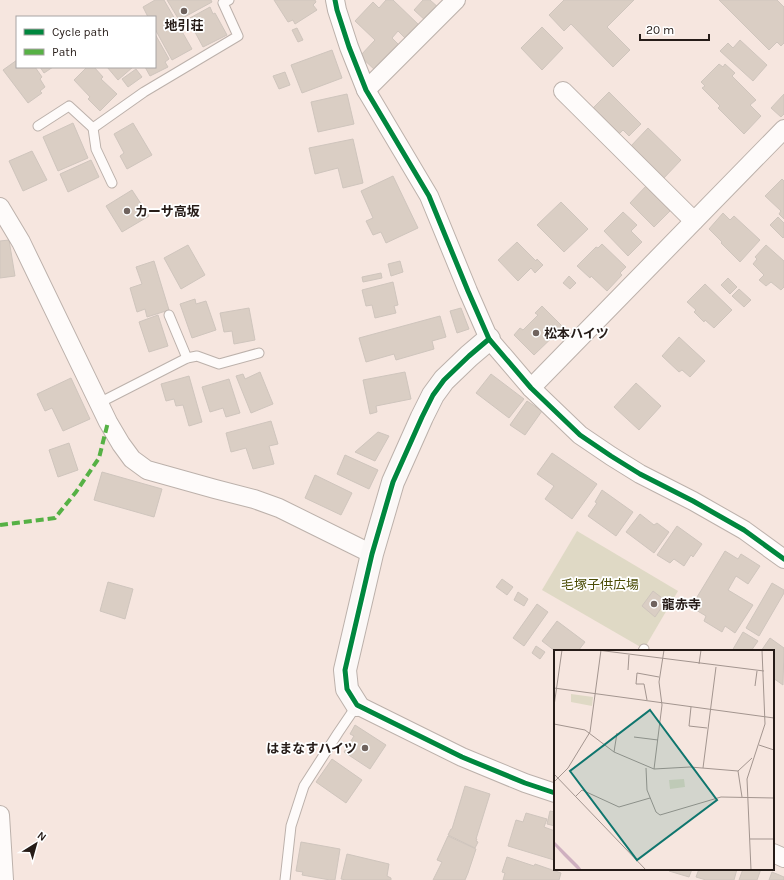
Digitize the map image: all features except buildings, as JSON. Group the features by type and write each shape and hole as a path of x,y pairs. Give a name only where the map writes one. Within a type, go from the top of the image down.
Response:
{"street":[{"path":"335,0 349,47 366,90 429,196 490,339 531,388 580,435 640,474 693,501 744,530 784,559"},
{"path":"366,90 456,0"},
{"path":"563,91 694,221"},
{"path":"531,388 784,129"},
{"path":"0,207 21,242 108,422 120,444 132,459 147,470 254,499 279,508 372,554"},
{"path":"490,339 469,356 444,380 433,395 393,482 372,554 345,670 347,689 357,705 462,757 525,783 554,793"},
{"path":"0,815 4,880"},
{"path":"774,853 784,858"}],"lane":[{"path":"92,128 144,92 238,36 223,3 229,0"},
{"path":"38,126 68,106 92,128 96,149 112,183"},
{"path":"169,315 187,358"},
{"path":"99,403 187,358 198,356 219,364 259,353"},
{"path":"285,880 291,826 304,786 357,705"}],"green space":[{"name":"毛塚子供広場","path":"577,531 678,591 644,649 542,590"}],"marked path":[{"path":"0,525 55,518 76,492 99,458 108,422"}],"cycle path":[{"path":"335,0 349,47 366,90 429,196 489,339 531,388 580,435 640,474 693,501 744,530 784,559"},
{"path":"489,339 444,380 433,395 393,482 372,554 345,670 347,689 357,705 462,757 525,783 554,793"}],"place":[{"name":"地引荘","path":"184,11"},
{"name":"カーサ高坂","path":"127,211"},
{"name":"松本ハイツ","path":"536,333"},
{"name":"龍赤寺","path":"654,604"},
{"name":"はまなすハイツ","path":"365,748"}]}
